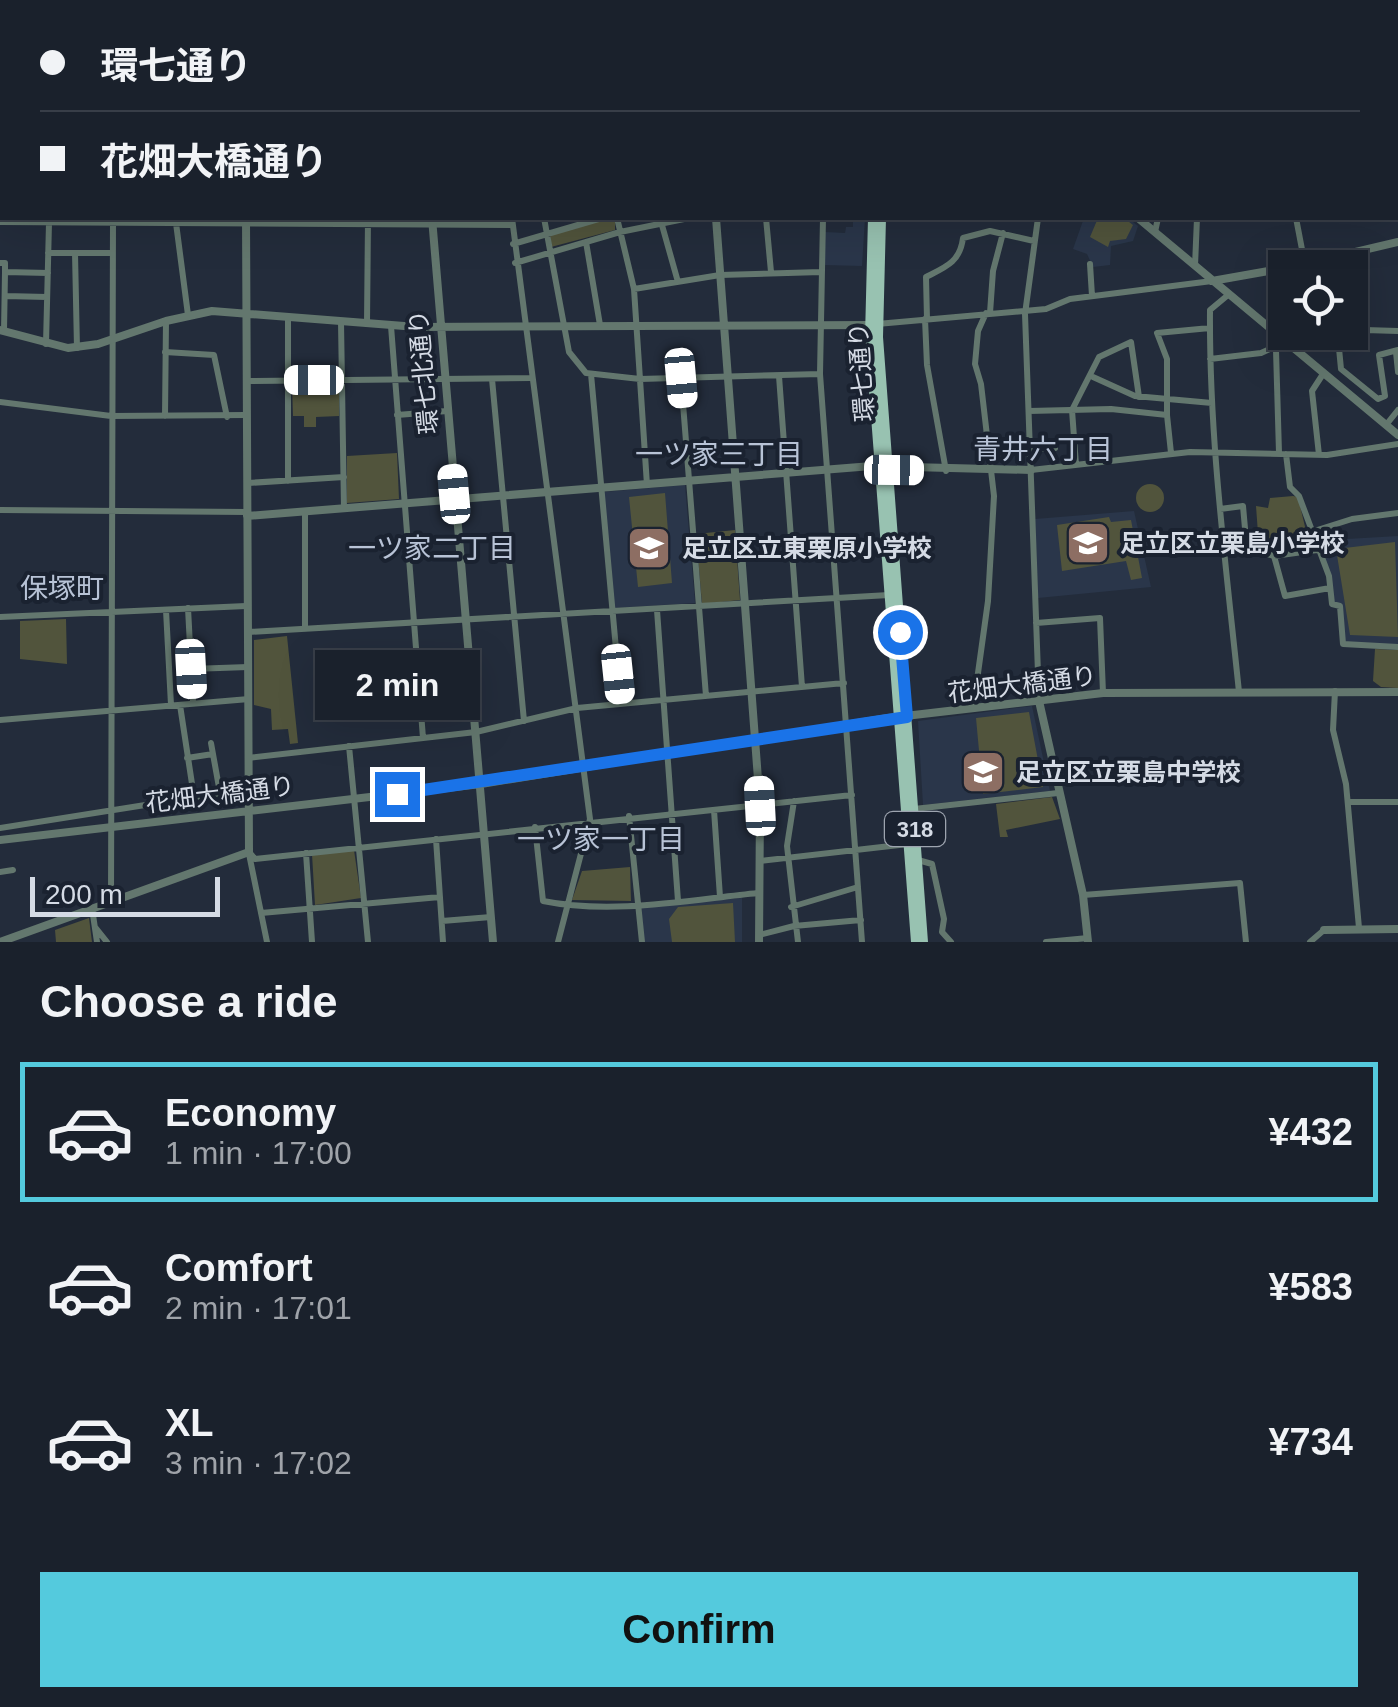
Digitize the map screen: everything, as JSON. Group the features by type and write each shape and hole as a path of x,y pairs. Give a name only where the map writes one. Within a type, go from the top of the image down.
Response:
{"main road":[{"name":"環七通り","path":"873,220 873,325 916,942"},
{"name":"環七通り","path":"873,325 881,220"},
{"name":"環七通り","path":"883,468 889,595 914,810 923,942"}],"street":[{"path":"615,0 634,0"},
{"path":"111,902 113,220"},
{"path":"246,220 246,812 248,852 268,942"},
{"path":"544,220 572,359 591,374 640,380 820,374"},
{"path":"513,244 595,220"},
{"path":"617,220 634,289 646,484"},
{"path":"515,263 661,220 678,282"},
{"path":"716,220 760,806 758,939 794,926 861,920"},
{"path":"766,220 771,272"},
{"path":"823,220 820,374 862,942"},
{"path":"1038,220 1025,310 1039,701 1083,896 1088,940 1046,942"},
{"path":"1140,220 1268,328"},
{"path":"1155,232 1158,220"},
{"path":"1194,266 1197,220"},
{"path":"1296,220 1301,250"},
{"path":"367,324 368,221"},
{"name":"環七北通り","path":"432,221 493,942"},
{"path":"0,222 512,221 590,819 558,942"},
{"path":"176,222 188,315"},
{"path":"46,345 48,223"},
{"path":"946,471 927,365 926,277 961,254 963,238 1003,233 1034,241"},
{"path":"973,709 988,601 992,470 975,364 978,331 988,313 1003,233"},
{"path":"586,242 600,325"},
{"path":"1365,250 1398,242"},
{"path":"48,252 112,253"},
{"path":"76,253 77,348"},
{"path":"0,263 5,263 2,330 46,345 77,348 188,315 247,313 439,327 873,325 1025,310 1092,296 1268,271"},
{"path":"1090,264 1092,296"},
{"path":"5,272 48,273"},
{"path":"634,289 720,275 821,272"},
{"path":"1228,295 1210,310 1210,359 1214,452 1239,692"},
{"path":"5,296 47,296"},
{"path":"288,317 288,481"},
{"path":"164,416 166,321"},
{"path":"341,322 344,508"},
{"path":"390,326 424,738"},
{"path":"1172,453 1167,358 1157,333 1210,328"},
{"path":"1398,331 1365,330 1338,338 1341,369 1378,400 1385,396 1378,355 1397,351 1398,372"},
{"path":"1076,465 1072,410 1093,377 1100,357 1131,342 1139,397"},
{"path":"1210,359 1276,350 1283,454 1290,487 1299,496 1332,604 1340,606 1343,644 1398,647"},
{"path":"1294,350 1398,435"},
{"path":"165,352 214,355 227,417"},
{"path":"591,374 598,488 621,704"},
{"path":"1318,454 1312,391 1323,374"},
{"path":"779,376 802,687"},
{"path":"1093,377 1139,397 1212,403"},
{"path":"247,381 530,378"},
{"path":"681,378 706,696"},
{"path":"492,379 524,721"},
{"path":"1344,391 1353,380"},
{"path":"0,402 111,416 246,416"},
{"path":"1386,425 1398,410"},
{"path":"397,415 447,411"},
{"path":"1029,411 1167,415"},
{"path":"0,510 305,512 828,470 1030,470 1172,453 1318,454 1398,444"},
{"path":"1030,450 1055,448"},
{"path":"248,483 344,476"},
{"path":"1220,509 1243,506 1247,551"},
{"path":"304,628 305,512"},
{"path":"1311,532 1352,519 1398,512"},
{"path":"1225,552 1274,556 1317,550"},
{"path":"1274,556 1286,596 1330,588"},
{"path":"246,632 889,595"},
{"path":"0,617 246,606"},
{"path":"188,608 192,703"},
{"path":"166,610 171,705"},
{"path":"656,610 678,902"},
{"path":"1036,623 1100,618 1103,693"},
{"path":"191,669 248,667"},
{"path":"247,758 476,732 578,708 844,683"},
{"path":"1335,691 1333,730 1348,802 1359,928"},
{"name":"花畑大橋通り","path":"0,840 481,784 846,725 1103,693 1398,692"},
{"path":"0,720 248,698"},
{"path":"180,704 194,797"},
{"path":"211,742 220,793"},
{"path":"348,746 368,942"},
{"path":"187,758 213,754"},
{"path":"0,828 246,789"},
{"path":"914,810 1058,793"},
{"path":"248,852 254,858 590,819 852,795"},
{"path":"794,802 788,857 798,942"},
{"path":"1348,802 1398,802"},
{"path":"714,810 720,897"},
{"path":"629,816 642,942"},
{"path":"536,827 543,901 565,906 636,905 758,893"},
{"path":"436,839 443,942"},
{"path":"758,861 908,844"},
{"path":"0,942 248,852"},
{"path":"306,852 312,942"},
{"path":"918,860 932,864 944,919 942,932 950,942"},
{"path":"0,872 12,870"},
{"path":"1083,896 1240,883 1246,942"},
{"path":"792,907 858,888"},
{"path":"261,913 440,897"},
{"path":"92,908 96,942"},
{"path":"442,920 491,916"},
{"path":"95,926 107,942"},
{"path":"1310,942 1324,930 1398,929"}],"shaded area":[{"path":"853,220 865,220 862,266 824,265 825,232 845,233 846,227 853,227"},
{"path":"1083,220 1130,220 1138,226 1133,241 1111,246 1110,265 1093,267 1087,254 1073,249"},
{"name":"足立区立東栗原小学校","path":"685,485 695,603 614,608 604,492"},
{"name":"足立区立栗島小学校","path":"1134,511 1151,587 1038,598 1035,519"},
{"path":"1326,530 1330,540 1398,536 1398,645 1345,642 1342,604 1334,602 1316,534"},
{"name":"足立区立栗島中学校","path":"1032,706 1050,791 923,805 918,721"},
{"path":"742,898 742,942 644,942 641,907"}],"green space":[{"path":"615,220 615,230 551,247 550,234"},
{"path":"1097,220 1127,220 1133,225 1126,239 1110,241 1108,247 1090,237"},
{"path":"292,385 339,385 339,416 316,417 316,427 304,427 304,416 293,416"},
{"path":"397,453 399,499 347,503 347,456"},
{"path":"1150,484 1160,488 1164,498 1160,508 1150,512 1140,508 1136,498 1140,488"},
{"path":"665,493 672,583 638,587 629,497"},
{"path":"1298,497 1310,548 1274,552 1259,547 1256,506 1268,508 1270,498"},
{"path":"1109,517 1111,522 1131,520 1142,578 1131,580 1126,561 1062,571 1057,525"},
{"path":"735,530 740,600 702,604 696,534"},
{"path":"1395,542 1398,637 1350,635 1336,549"},
{"path":"66,619 67,664 20,659 20,621"},
{"path":"287,636 298,743 290,744 288,729 272,730 271,709 254,705 254,640"},
{"path":"1375,649 1398,650 1398,688 1381,687 1373,681"},
{"path":"1029,712 1043,787 983,794 976,718"},
{"path":"1052,797 1060,819 1006,830 1008,837 1000,837 996,804"},
{"path":"354,850 361,898 315,905 312,854"},
{"path":"630,867 631,901 572,900 582,871"},
{"path":"733,903 735,942 672,942 669,919 678,907"},
{"path":"89,918 92,942 56,942 55,930"}],"place":[{"name":"足立区立栗島小学校","path":"1088,543"},
{"name":"足立区立東栗原小学校","path":"649,548"},
{"name":"足立区立栗島中学校","path":"983,772"}],"district":[{"name":"青井六丁目","path":"1043,449"},
{"name":"一ツ家三丁目","path":"719,454"},
{"name":"一ツ家二丁目","path":"432,548"},
{"name":"保塚町","path":"62,588"},
{"name":"一ツ家一丁目","path":"601,839"}],"route":[{"path":"397,794 907,717 900,632"}]}
